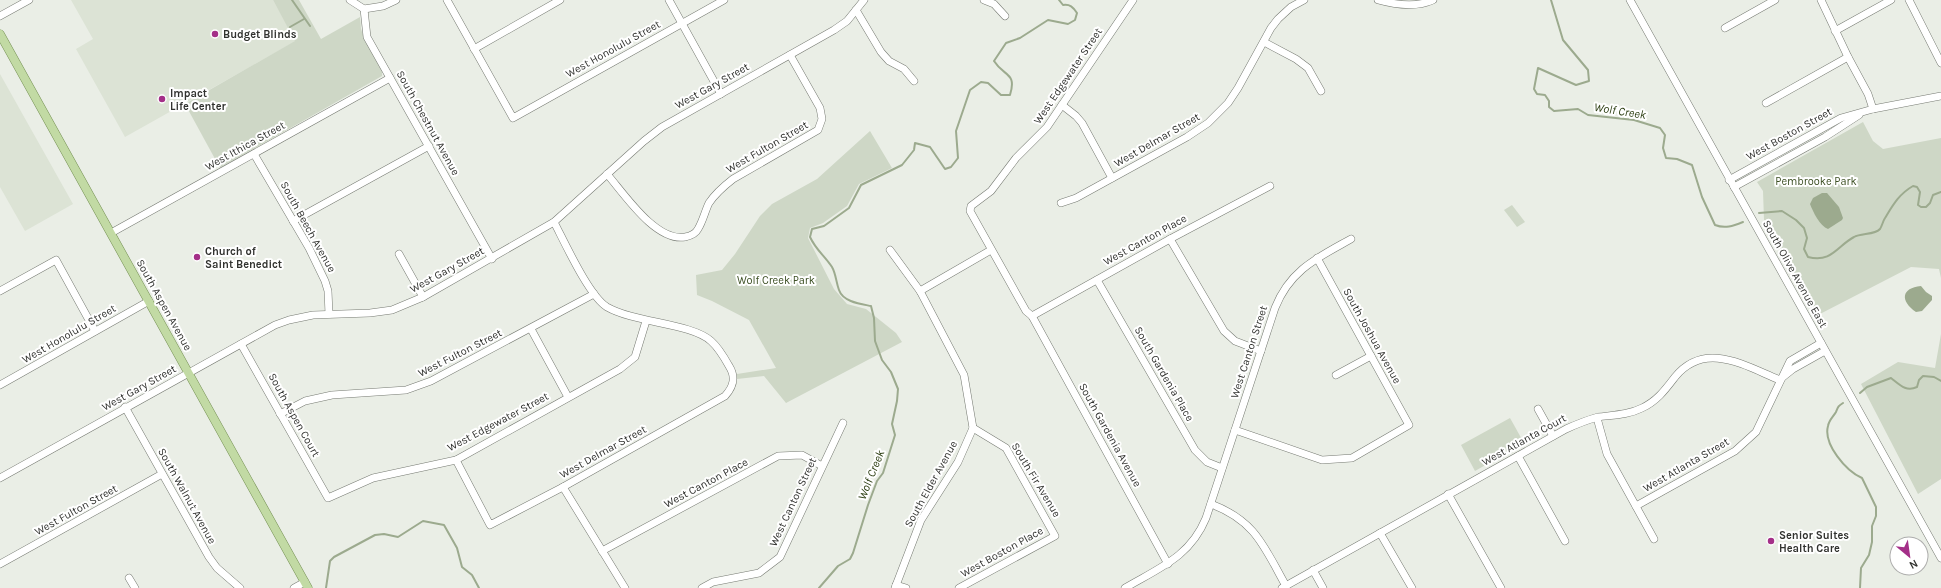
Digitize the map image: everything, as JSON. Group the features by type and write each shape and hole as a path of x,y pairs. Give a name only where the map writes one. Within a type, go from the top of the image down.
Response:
{"main road":[{"name":"South Aspen Avenue","path":"0,34 306,585"}],"street":[{"path":"0,16 29,0"},
{"path":"350,0 364,8 383,6 396,0"},
{"path":"447,0 474,49 560,0"},
{"path":"669,0 721,94"},
{"name":"West Honolulu Street","path":"474,49 513,118 724,0"},
{"name":"West Gary Street","path":"0,478 125,407 288,320 313,315 382,312 403,306 423,297 554,222 657,130 841,26 864,0"},
{"path":"984,0 994,4 1004,16"},
{"name":"West Edgewater Street","path":"1032,316 1026,311 972,216 970,211 971,206 992,191 1016,158 1039,136 1062,105 1133,0"},
{"name":"West Delmar Street","path":"1061,203 1076,198 1187,138 1218,114 1238,88 1278,18 1291,7 1304,0"},
{"path":"1378,0 1413,5 1434,0"},
{"name":"South Olive Avenue East","path":"1630,0 1941,558"},
{"path":"1725,28 1776,0"},
{"path":"1821,0 1835,31 1868,94 1873,109"},
{"path":"1835,31 1891,0"},
{"path":"1909,0 1941,63"},
{"name":"South Chestnut Avenue","path":"364,8 367,37 492,258"},
{"path":"856,10 881,52 889,61 904,69 914,82"},
{"path":"1264,42 1296,59 1308,68 1321,91"},
{"name":"West Fulton Street","path":"607,174 651,224 664,234 677,238 689,236 697,230 709,204 727,184 814,134 821,124 822,119 820,108 790,55"},
{"path":"1766,103 1848,57"},
{"name":"West Ithica Street","path":"111,233 390,78"},
{"name":"West Boston Street","path":"1729,180 1841,118 1873,109 1941,96"},
{"path":"1062,105 1082,123 1112,178"},
{"name":"West Boston Street","path":"1734,187 1825,137 1862,112"},
{"path":"293,221 429,146"},
{"name":"South Beech Avenue","path":"254,154 293,221 325,281 328,291 330,314"},
{"name":"West Canton Place","path":"1032,316 1170,239 1270,186"},
{"path":"554,222 594,294 607,307 646,321"},
{"path":"1170,239 1224,331 1235,341 1261,352"},
{"name":"West Canton Street","path":"1211,504 1275,308 1282,292 1293,277 1317,258 1351,239"},
{"path":"890,250 920,291 964,375 973,428"},
{"path":"920,291 991,250"},
{"path":"399,254 423,297"},
{"name":"South Joshua Avenue","path":"1235,430 1322,460 1352,458 1409,425 1317,258"},
{"path":"0,291 56,260 95,331"},
{"name":"South Gardenia Place","path":"1097,280 1195,450 1207,462 1222,468"},
{"name":"West Fulton Street","path":"280,414 305,401 332,395 406,390 431,381 531,329 594,294"},
{"name":"West Honolulu Street","path":"0,385 149,301"},
{"name":"South Gardenia Avenue","path":"1032,316 1168,564"},
{"name":"West Edgewater Street","path":"328,498 373,478 456,460 568,397 620,370 635,357 646,321"},
{"name":"West Delmar Street","path":"456,460 490,525 563,487 725,396 730,390 733,376 722,352 710,340 692,332 646,321"},
{"path":"531,329 568,397"},
{"path":"1780,380 1790,361 1821,343"},
{"name":"South Aspen Court","path":"241,344 328,498"},
{"path":"1780,380 1793,369 1825,351"},
{"path":"1336,375 1371,356"},
{"name":"West Atlanta Court","path":"1284,587 1448,494 1580,422 1626,414 1647,406 1659,397 1679,372 1690,364 1704,359 1717,357 1780,380"},
{"name":"West Atlanta Street","path":"1636,506 1735,450 1756,432 1780,380"},
{"name":"South Walnut Avenue","path":"125,407 209,558 217,568 240,588"},
{"path":"1538,409 1553,436"},
{"path":"1597,418 1607,454 1654,539"},
{"name":"West Canton Street","path":"702,588 713,582 760,573 780,557 843,423"},
{"name":"South Fir Avenue","path":"973,428 1006,448 1055,536"},
{"name":"South Elder Avenue","path":"896,586 921,520 958,462 973,428"},
{"name":"West Canton Place","path":"602,551 778,456 802,456 822,466"},
{"path":"1518,456 1565,541"},
{"name":"West Fulton Street","path":"0,564 162,474"},
{"path":"563,487 624,588"},
{"path":"1448,494 1501,588"},
{"path":"1124,588 1168,564 1183,553 1195,540 1201,530 1211,504 1231,512 1248,526 1263,546 1284,587"},
{"path":"1380,533 1412,588"},
{"name":"West Boston Place","path":"959,588 1055,536"},
{"path":"1313,570 1323,588"},
{"path":"129,578 135,588"},
{"path":"294,588 306,585"},
{"path":"896,586 906,588"}],"shaded area":[{"path":"71,0 273,0 296,41 125,137 76,49 93,39"},
{"path":"0,74 73,204 25,231 0,187"},
{"path":"1822,193 1827,193 1839,207 1843,218 1828,229 1820,222 1810,204 1813,198"},
{"path":"1921,286 1932,296 1932,300 1922,311 1916,312 1907,304 1905,296 1906,292 1910,289"}],"green space":[{"path":"273,0 299,0 321,39 360,17 361,29 365,41 382,71 382,76 220,168 185,104 295,41"},
{"name":"Pembrooke Park","path":"1863,122 1873,141 1883,149 1941,138 1941,278 1939,269 1911,267 1818,315 1764,220 1763,191 1757,182"},
{"name":"Wolf Creek Park","path":"870,131 892,168 859,184 847,206 823,223 810,228 808,238 834,289 847,304 866,309 896,333 902,342 786,403 764,376 737,379 737,374 776,368 749,320 697,295 696,275 722,270 735,254 760,216 772,204 817,179"},
{"path":"1512,205 1525,222 1517,227 1504,210"},
{"path":"1941,334 1941,479 1918,494 1861,384 1898,362 1935,368"},
{"path":"1510,418 1524,443 1475,471 1461,445"}],"waterway":[{"path":"292,0 310,26"},
{"name":"Wolf Creek","path":"819,588 838,566 850,559 853,553 868,505 877,481 883,473 895,435 892,424 898,389 891,372 882,360 875,341 874,318 871,306 853,302 841,294 832,267 810,237 812,229 824,226 849,208 861,185 902,165 914,150 915,143 930,147 945,169 951,167 958,158 956,131 970,90 981,82 988,83 1001,95 1010,95 1012,88 1011,78 994,61 1006,43 1020,38 1048,20 1068,24 1075,20 1077,13 1074,9 1071,6 1063,5 1059,0"},
{"name":"Wolf Creek","path":"1551,0 1563,40 1588,70 1589,81 1576,85 1538,68 1534,89 1537,94 1545,95 1549,101 1549,107 1554,111 1578,109 1588,115 1634,120 1660,128 1665,135 1663,148 1666,158 1677,159 1692,165 1702,197 1715,225 1726,227 1743,222"},
{"path":"290,27 304,19"},
{"name":"Wolf Creek","path":"1759,213 1782,211 1796,220 1804,228 1807,238 1804,249 1808,257 1823,258 1834,253 1854,237 1878,231 1897,200 1913,186 1917,187 1920,192 1918,205 1921,207 1926,207 1930,203 1933,195 1941,192"},
{"path":"1860,393 1867,387 1891,378 1903,387 1910,389 1917,387 1919,380 1923,376 1934,377 1941,381"},
{"path":"1843,403 1838,407 1830,420 1827,433 1829,441 1832,449 1843,463 1862,478 1876,507 1876,516 1872,526 1872,542 1869,555 1861,568 1860,588"},
{"path":"326,588 330,561 334,557 375,535 384,534 398,537 423,521 444,525 457,548 462,567 472,575 479,588"}],"place":[{"name":"Budget Blinds","path":"215,34"},
{"name":"Impact Life Center","path":"162,99"},
{"name":"Church of Saint Benedict","path":"197,257"},
{"name":"Senior Suites Health Care","path":"1771,541"}]}
